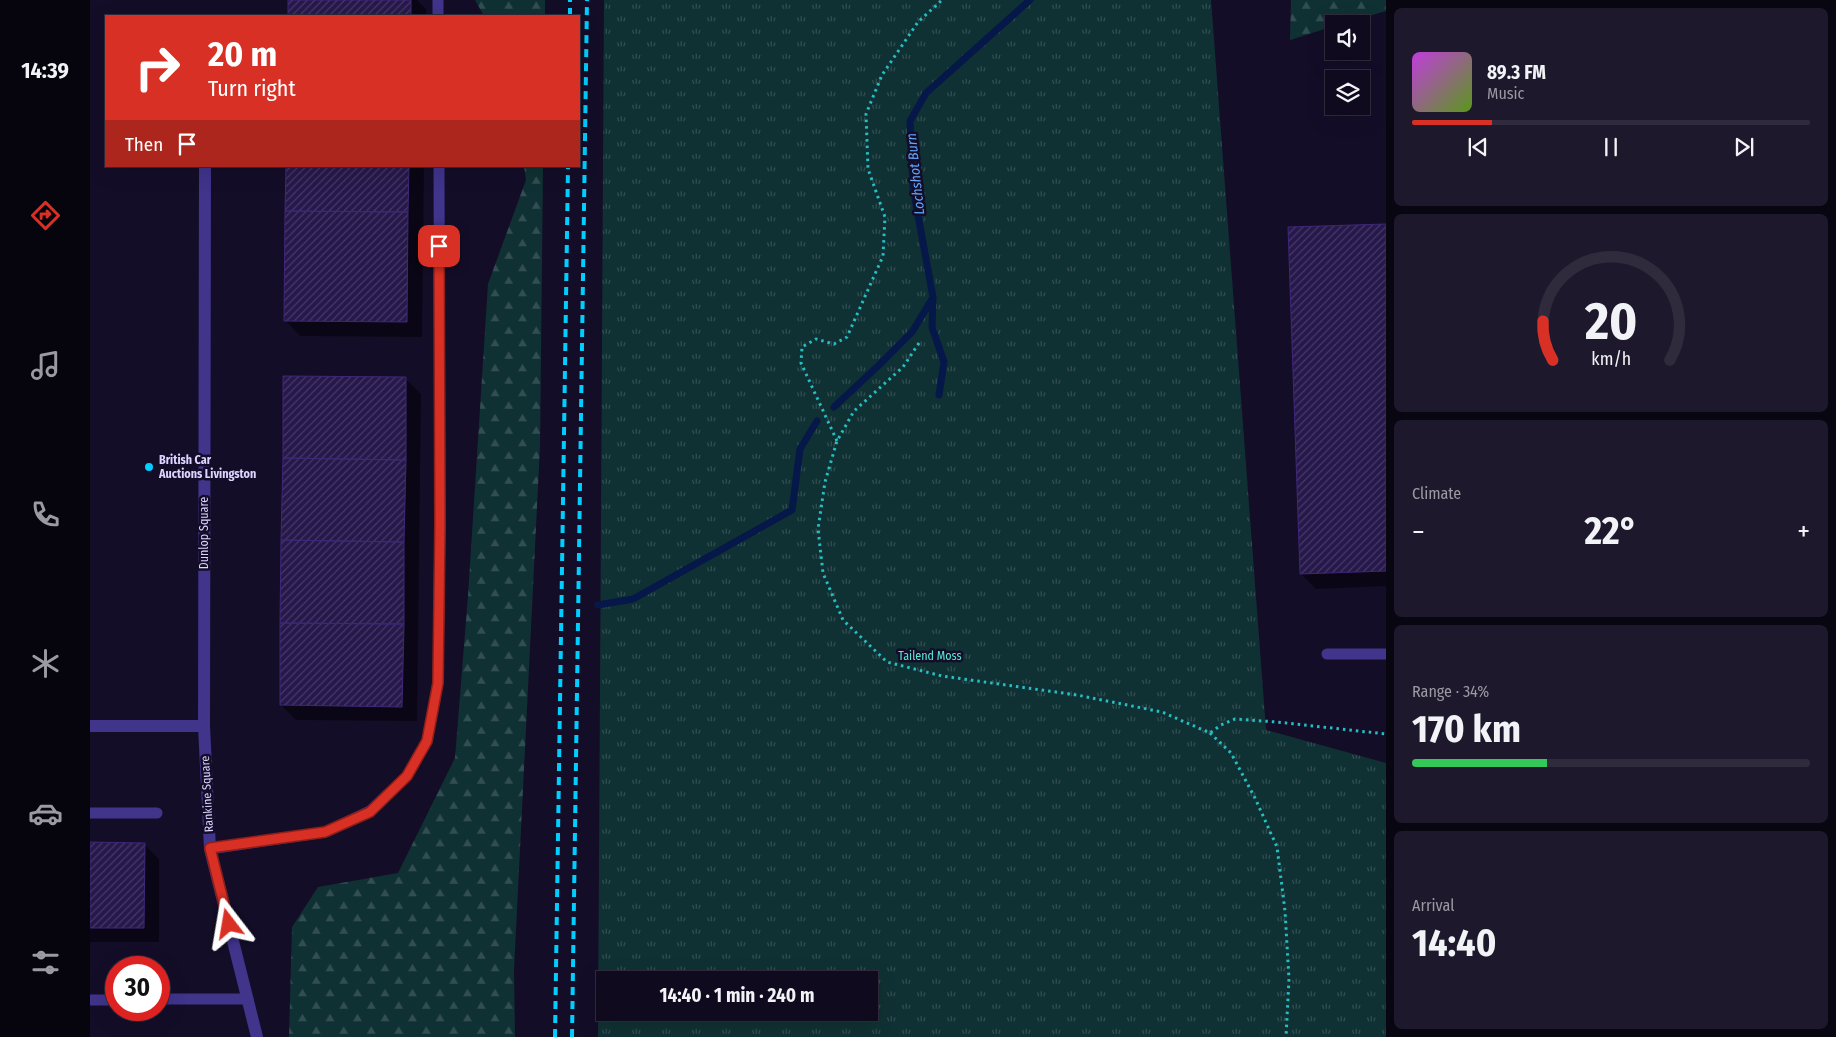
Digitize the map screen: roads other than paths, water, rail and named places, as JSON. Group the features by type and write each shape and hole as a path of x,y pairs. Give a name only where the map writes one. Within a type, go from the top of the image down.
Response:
{"street":[{"name":"Dunlop Square","path":"204,726 205,167"},
{"path":"90,726 204,726"},
{"name":"Rankine Square","path":"204,726 210,848 258,1037"}],"lane":[{"path":"438,0 438,15"},
{"path":"210,848 325,832 370,812 407,776 427,741 438,683 440,524 439,167"},
{"path":"1327,654 1386,654"},
{"path":"90,813 157,813"},
{"path":"170,999 248,998"},
{"path":"90,1000 105,1000"}],"waterway":[{"name":"Lochshot Burn","path":"939,395 944,362 932,327 933,297 913,188 910,121 926,93 1030,0"},
{"path":"834,407 912,332 932,299"},
{"path":"598,605 633,599 792,510 800,449 817,421"}],"railway":[{"path":"570,0 570,15"},
{"path":"572,1037 587,0"},
{"path":"555,1037 568,167"}],"place":[{"name":"British Car Auctions Livingston","path":"149,467"}],"park label":[{"name":"Tailend Moss","path":"930,656"}]}
